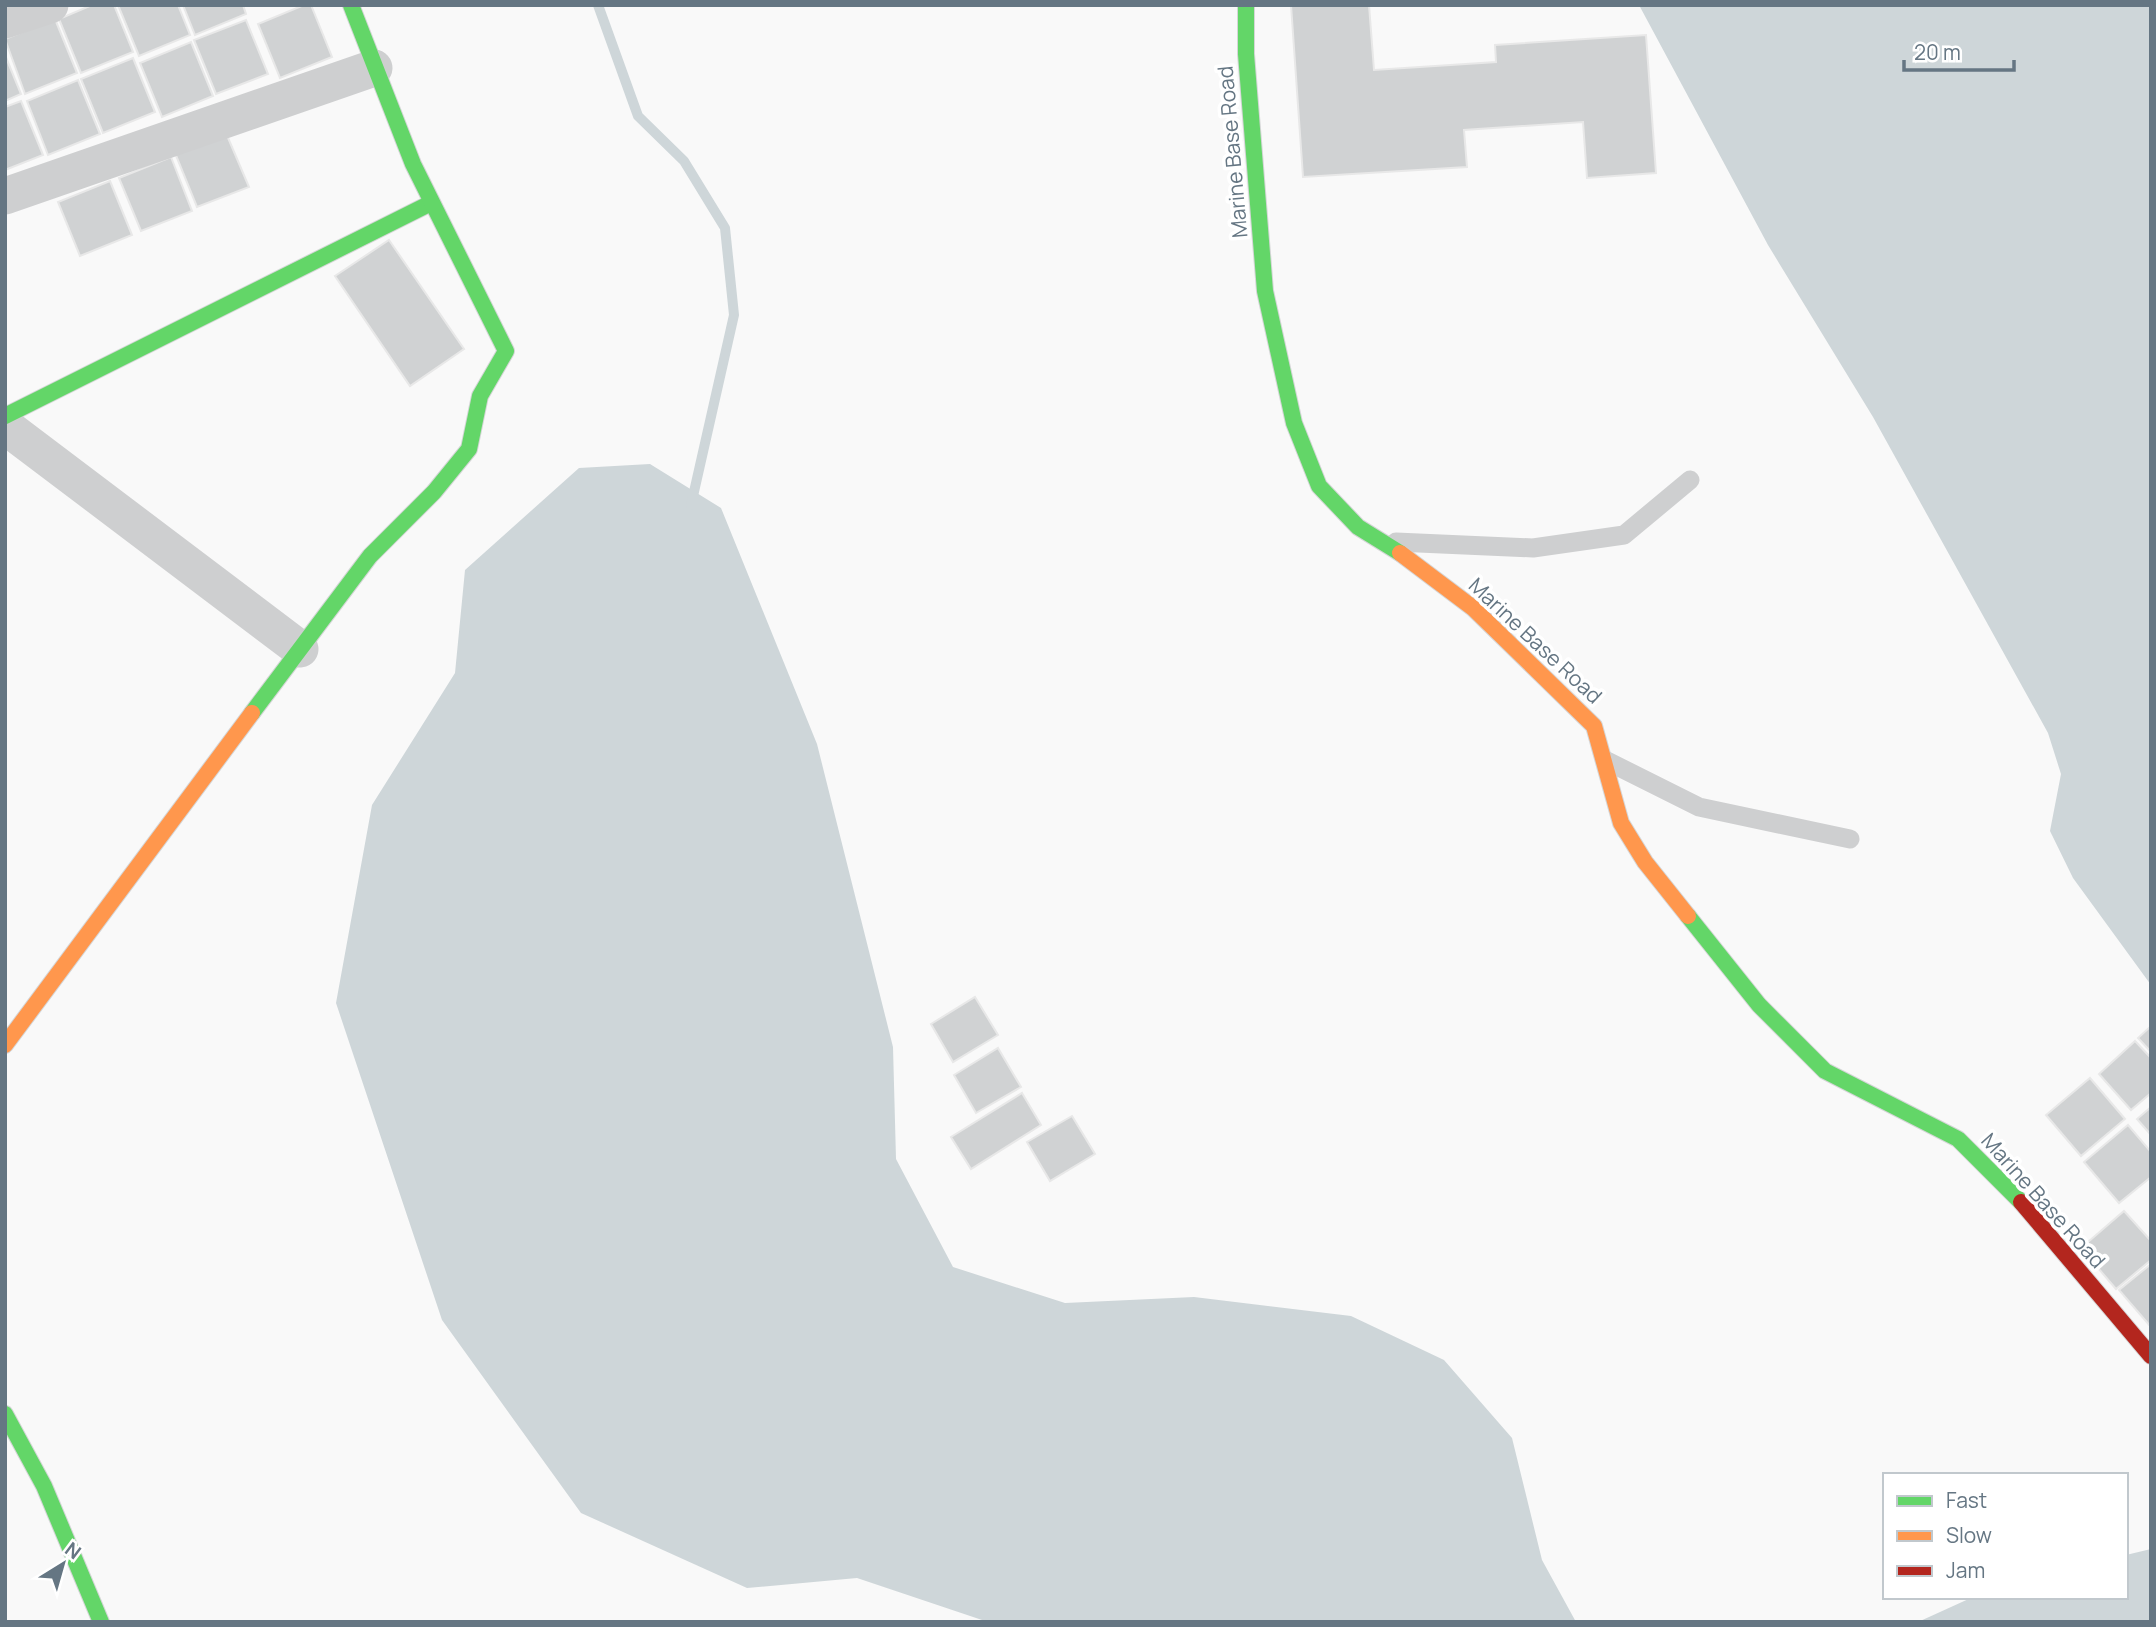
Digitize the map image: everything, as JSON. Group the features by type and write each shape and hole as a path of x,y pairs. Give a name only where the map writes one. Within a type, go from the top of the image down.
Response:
{"street":[{"path":"5,20 50,5"},
{"path":"5,1045 370,556 434,492 469,449 480,396 494,376 506,351 431,203 374,68 351,5"},
{"name":"Marine Base Road","path":"1246,5 1246,54 1265,291 1294,423 1319,486 1358,527 1413,561 1473,608 1594,726 1620,823 1645,862 1759,1005 1825,1071 1958,1139 2015,1195 2151,1356"},
{"path":"5,196 374,68"},
{"path":"5,416 431,203"},
{"path":"5,426 300,649"},
{"path":"5,1415 24,1445 44,1486 101,1622"}],"lane":[{"path":"1381,541 1533,548 1624,535 1690,480"},
{"path":"1604,760 1699,807 1850,839"}],"shaded area":[{"path":"1639,5 2151,5 2151,985 2073,878 2050,831 2061,774 2048,733 1873,417 1768,245"},
{"path":"650,464 721,508 817,744 893,1047 896,1159 953,1267 1065,1303 1194,1297 1351,1316 1444,1360 1512,1438 1542,1560 1576,1622 988,1622 857,1578 747,1588 581,1513 442,1320 336,1003 372,805 455,673 465,570 579,468"},
{"path":"2151,1549 2151,1622 1918,1622 1969,1599 2128,1599 2128,1555"}],"building":[{"path":"92,5 114,5 133,52 81,73 59,19"},
{"path":"118,5 178,5 190,35 139,56"},
{"path":"183,5 243,5 246,14 195,35"},
{"path":"304,5 311,5 332,57 280,78 258,24"},
{"path":"1291,5 1369,5 1374,70 1496,62 1495,45 1646,35 1656,173 1587,178 1583,122 1464,130 1467,167 1303,177"},
{"path":"55,19 77,73 25,94 5,39"},
{"path":"246,20 268,74 216,94 194,40"},
{"path":"191,42 213,96 162,117 140,63"},
{"path":"5,55 21,94 5,101"},
{"path":"133,58 155,112 103,133 81,79"},
{"path":"78,80 100,134 48,155 27,101"},
{"path":"21,101 43,155 5,170 5,107"},
{"path":"226,133 249,187 197,207 175,153"},
{"path":"171,157 192,211 141,231 119,178"},
{"path":"110,181 132,235 80,256 58,202"},
{"path":"389,240 464,349 410,386 335,276"},
{"path":"975,997 998,1035 953,1062 931,1024"},
{"path":"2151,1026 2151,1052 2138,1038"},
{"path":"2135,1041 2151,1058 2151,1093 2131,1110 2099,1074"},
{"path":"998,1048 1021,1087 976,1113 954,1075"},
{"path":"2090,1078 2125,1119 2081,1156 2046,1115"},
{"path":"1022,1093 1041,1125 971,1169 951,1137"},
{"path":"2151,1107 2151,1135 2137,1119"},
{"path":"1072,1116 1095,1154 1050,1181 1027,1142"},
{"path":"2128,1125 2151,1152 2151,1177 2119,1203 2084,1162"},
{"path":"2124,1211 2151,1241 2151,1260 2116,1289 2081,1248"},
{"path":"2151,1264 2151,1327 2119,1290"}],"waterway":[{"path":"598,5 638,116 684,161 725,228 734,315 691,505"}],"traffic: fast":[{"path":"252,713 370,556 434,492 469,449 480,396 506,351 413,164 351,5"},
{"path":"1246,5 1246,54 1265,291 1294,423 1319,486 1358,527 1400,553"},
{"path":"5,416 431,203"},
{"path":"1688,916 1759,1005 1825,1071 1958,1139 2021,1202"},
{"path":"5,1414 44,1486 101,1622"}],"traffic: slow":[{"path":"1400,553 1473,608 1594,726 1621,823 1645,862 1688,916"},
{"path":"5,1045 252,713"}],"traffic: jam":[{"path":"2021,1202 2151,1356"}]}
